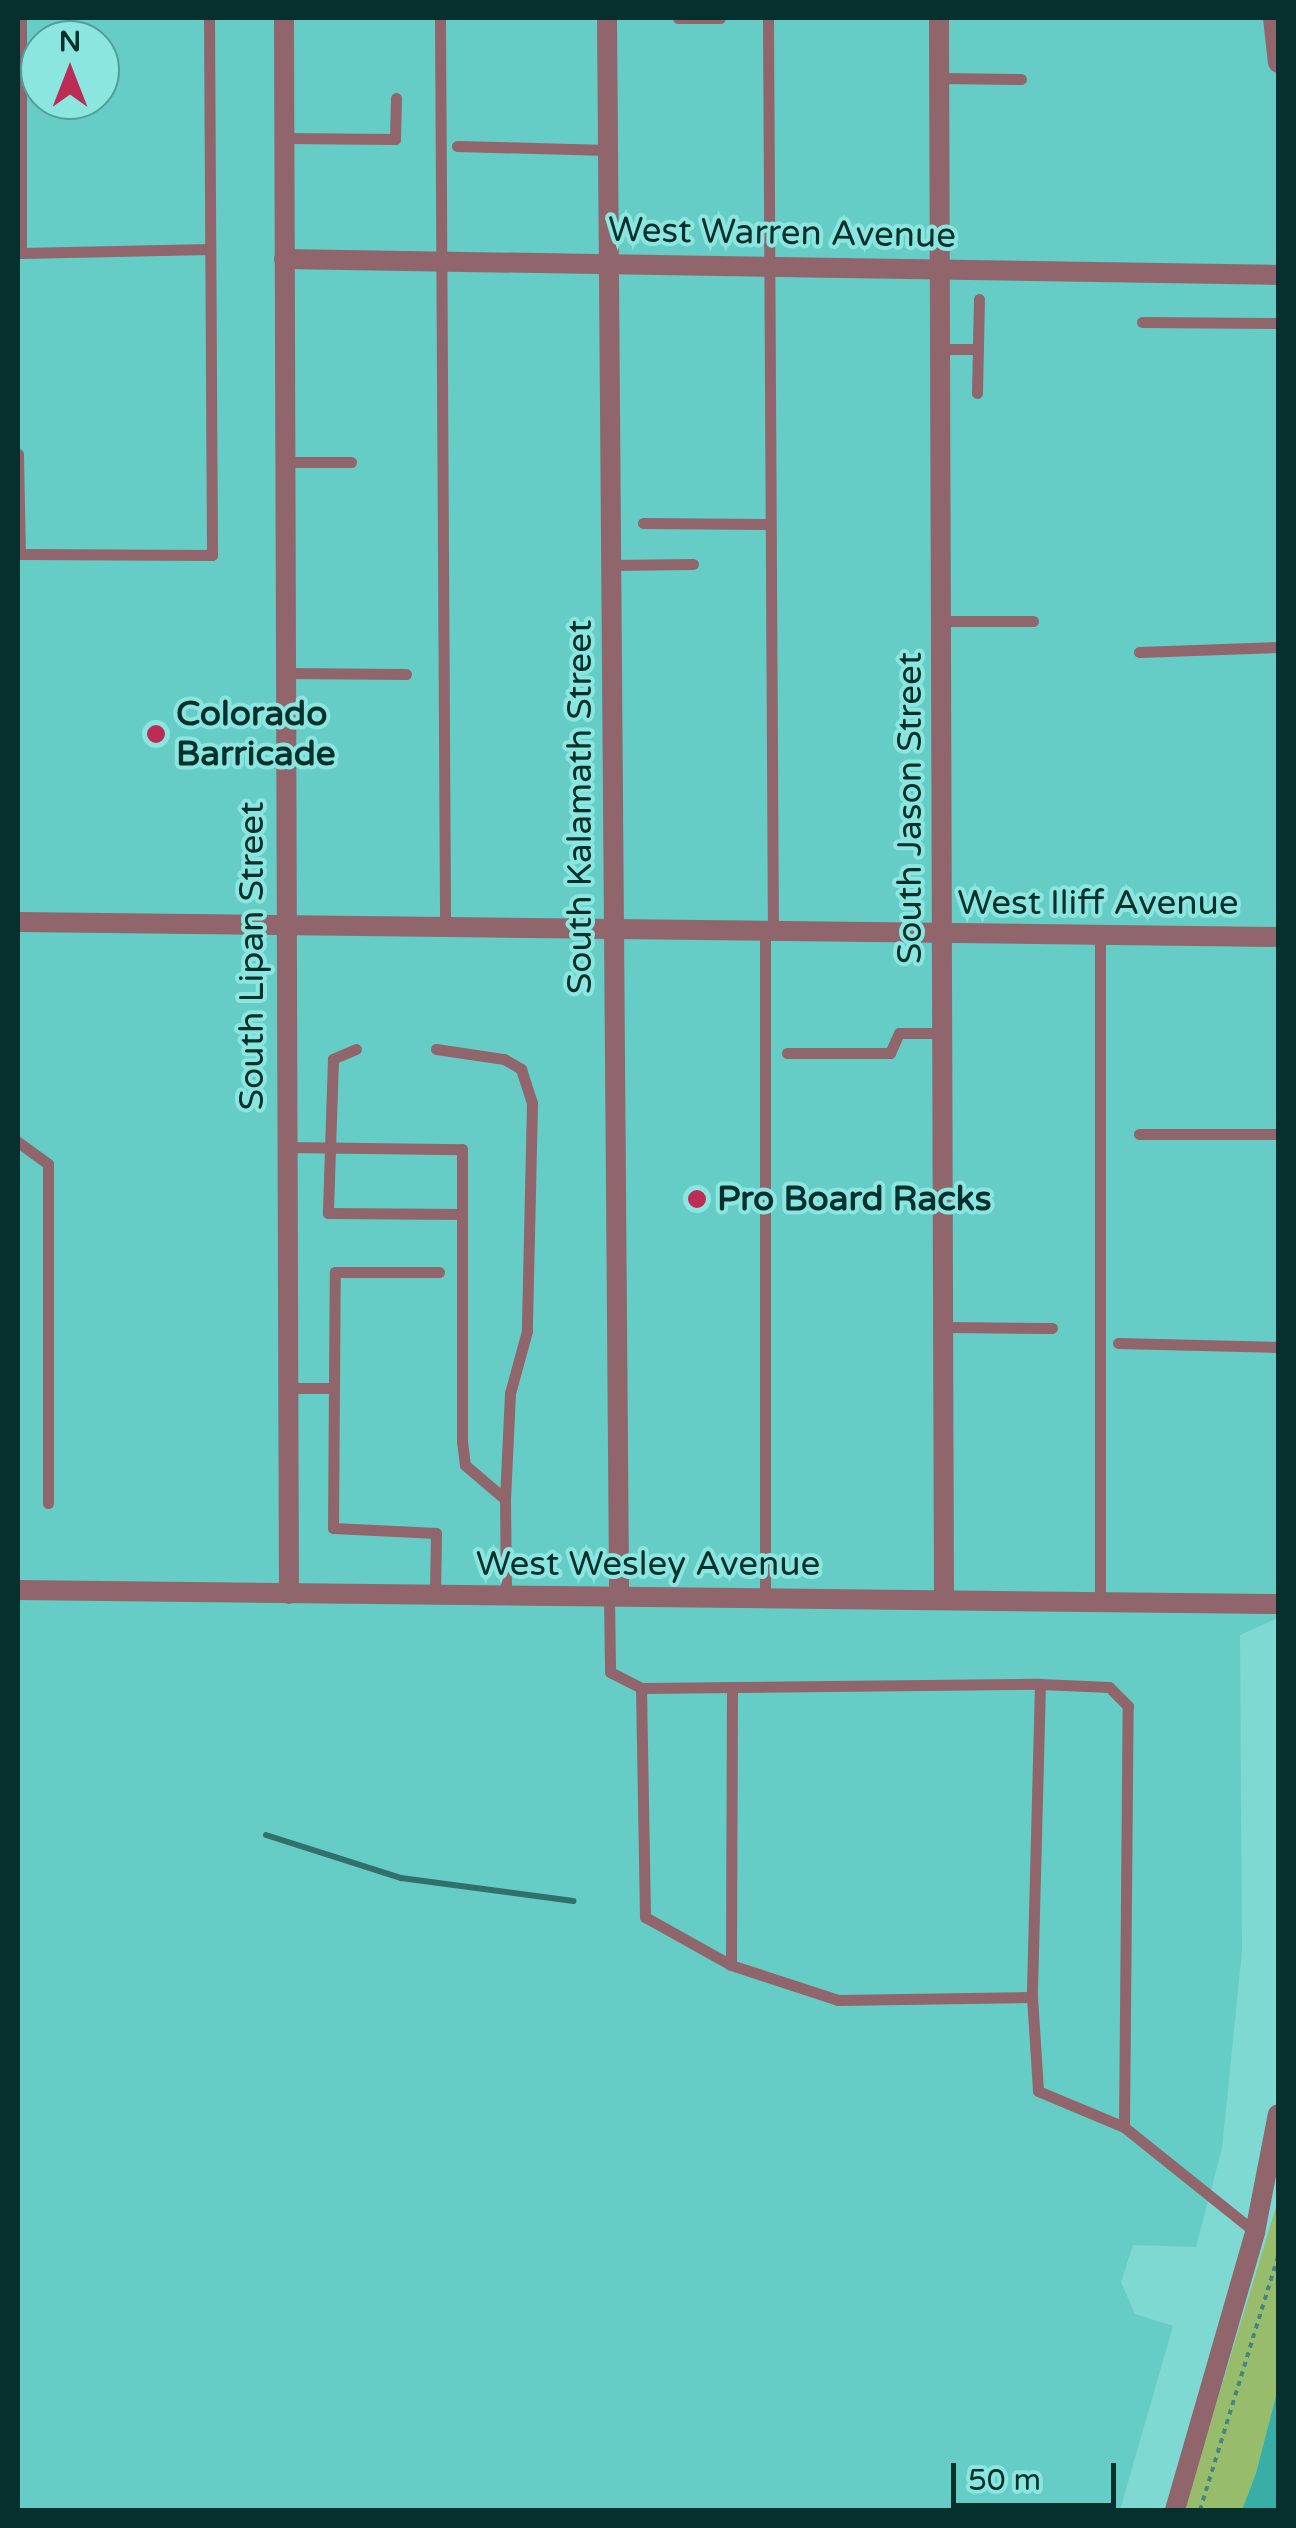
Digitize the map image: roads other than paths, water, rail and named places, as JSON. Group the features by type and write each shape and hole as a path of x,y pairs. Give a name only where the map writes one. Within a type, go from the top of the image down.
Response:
{"street":[{"name":"South Lipan Street","path":"284,18 289,1594"},
{"name":"South Kalamath Street","path":"607,18 614,1596"},
{"name":"South Jason Street","path":"939,18 944,1599"},
{"path":"1273,18 1278,64"},
{"name":"West Warren Avenue","path":"284,259 1278,275"},
{"name":"West Iliff Avenue","path":"18,922 1278,937"},
{"name":"West Wesley Avenue","path":"18,1590 1278,1604"},
{"path":"1175,2510 1255,2232 1278,2114"}],"lane":[{"path":"21,18 20,253 210,250"},
{"path":"18,454 20,554 212,555 209,18"},
{"path":"440,18 445,928"},
{"path":"678,18 720,18"},
{"path":"765,1597 768,18"},
{"path":"940,78 1021,79"},
{"path":"284,138 395,139 396,98"},
{"path":"457,146 608,150"},
{"path":"978,299 978,393"},
{"path":"1142,322 1278,324"},
{"path":"941,348 978,348"},
{"path":"284,462 351,462"},
{"path":"643,523 766,524"},
{"path":"610,565 692,564"},
{"path":"942,620 1033,620"},
{"path":"1139,652 1278,646"},
{"path":"284,673 406,674"},
{"path":"1100,936 1100,1601"},
{"path":"787,1053 890,1053 899,1034 942,1034"},
{"path":"436,1048 504,1059 521,1069 532,1102 527,1331 510,1393 504,1499 506,1596"},
{"path":"356,1049 333,1059 328,1213 462,1214"},
{"path":"1139,1134 1278,1134"},
{"path":"18,1142 48,1164 48,1502"},
{"path":"286,1147 462,1149 466,1465 504,1499"},
{"path":"435,1595 436,1533 332,1528 335,1272 439,1272"},
{"path":"943,1327 1052,1328"},
{"path":"1118,1342 1278,1347"},
{"path":"287,1388 334,1388"},
{"path":"614,1596 610,1672 641,1688 1040,1684 1109,1687 1128,1706 1124,2127"},
{"path":"1040,1684 1032,1997 1038,2091 1124,2127 1255,2232"},
{"path":"731,1965 732,1687"},
{"path":"641,1688 645,1917 731,1965 838,2000 1032,1997"}],"railway":[{"path":"266,1835 401,1878 573,1901"}],"place":[{"name":"Colorado Barricade","path":"156,734"},
{"name":"Pro Board Racks","path":"697,1199"}]}
